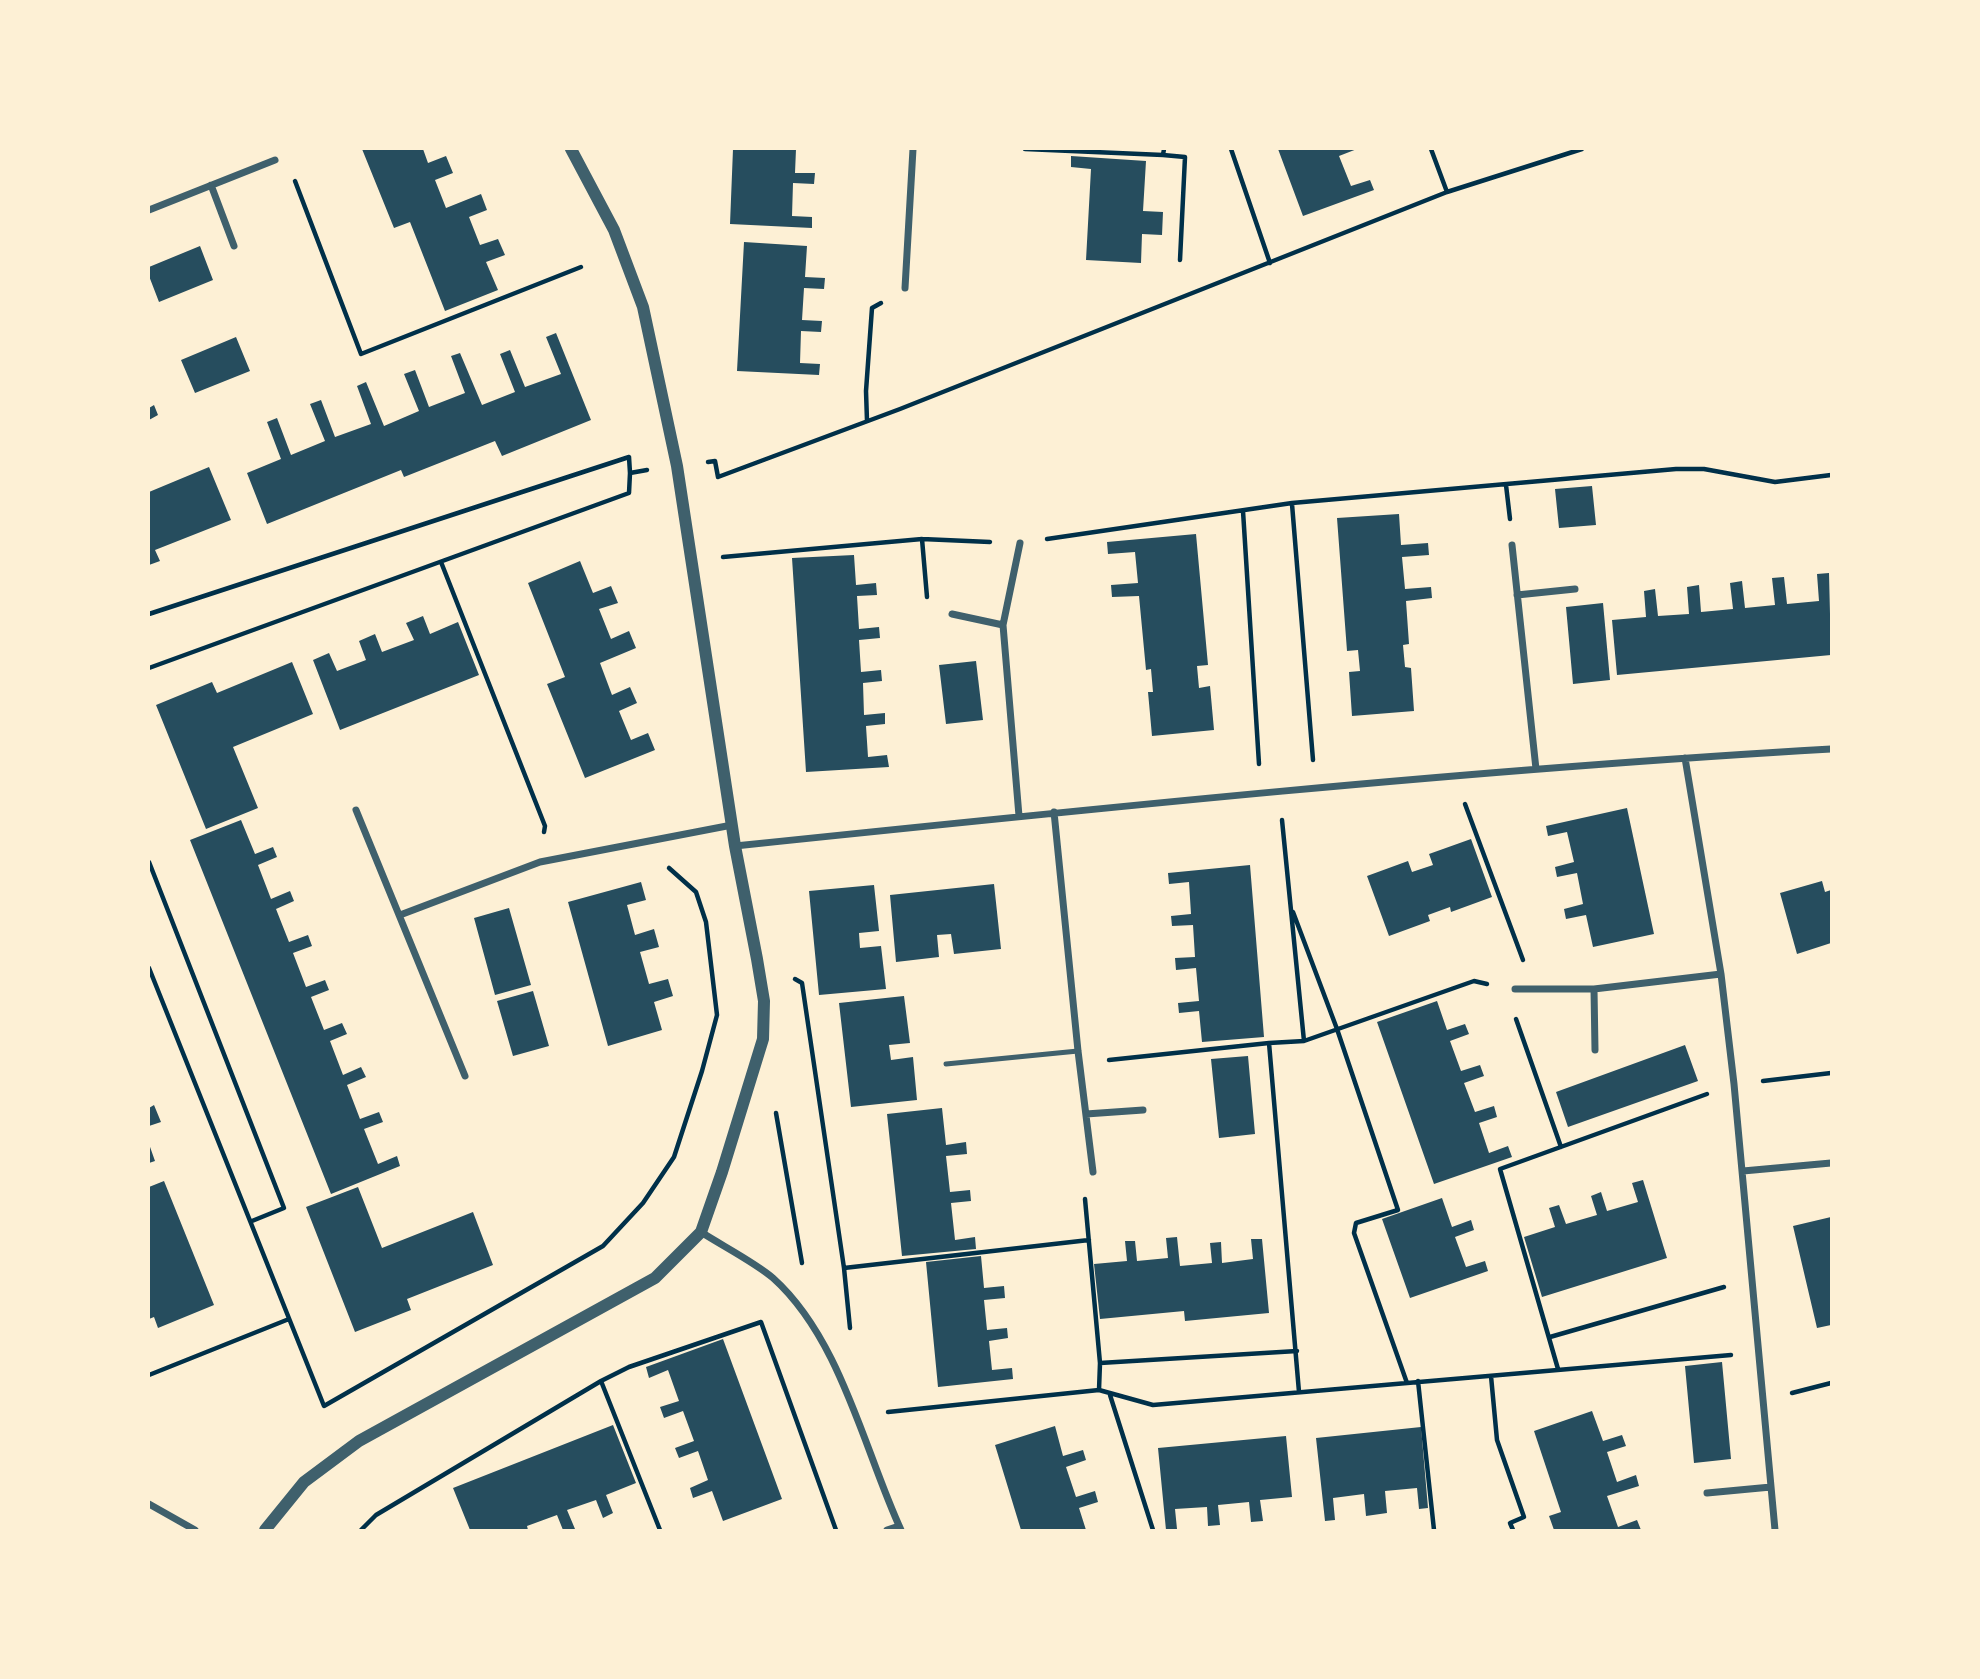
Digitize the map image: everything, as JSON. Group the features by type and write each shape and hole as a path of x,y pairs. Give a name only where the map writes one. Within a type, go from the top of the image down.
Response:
{"street":[{"path":"265,1530 304,1482 359,1441 655,1278 701,1232 764,1040 764,1001 735,846 677,466 643,306 614,230 571,149"},
{"path":"905,288 914,149"},
{"path":"149,211 275,160"},
{"path":"211,185 234,246"},
{"path":"1019,816 1003,625 1020,543"},
{"path":"1512,545 1536,769"},
{"path":"1517,595 1574,589"},
{"path":"952,614 1003,625"},
{"path":"735,846 1261,793 1536,769 1831,749"},
{"path":"1685,758 1721,974 1734,1084 1775,1530"},
{"path":"356,810 465,1076"},
{"path":"1054,812 1093,1172"},
{"path":"400,915 540,862 732,825"},
{"path":"1516,989 1594,989 1721,974"},
{"path":"1594,989 1595,1050"},
{"path":"1086,1114 1143,1110"},
{"path":"1743,1171 1831,1163"},
{"path":"701,1232 773,1278 812,1324 858,1417 900,1528 887,1530"},
{"path":"1707,1493 1771,1487"},
{"path":"149,1504 195,1530"}],"lane":[{"path":"946,1064 1078,1051"}],"path":[{"path":"1025,149 1185,157 1180,260"},
{"path":"1163,155 1164,149"},
{"path":"1231,149 1270,263"},
{"path":"1431,149 1447,192"},
{"path":"630,473 715,461 718,477 1447,192 1582,149"},
{"path":"275,160 280,174 291,171 360,354 581,267"},
{"path":"867,421 866,391 872,308 905,288"},
{"path":"149,614 629,457 629,493 149,668"},
{"path":"690,560 922,539 1020,543 1292,503 1676,469 1704,469 1774,482 1831,475"},
{"path":"1292,503 1315,789"},
{"path":"1243,510 1261,793"},
{"path":"922,539 928,612 952,614"},
{"path":"441,562 545,826 540,862"},
{"path":"1455,777 1525,965 1516,989 1515,1016 1561,1147"},
{"path":"1279,792 1304,1041"},
{"path":"149,968 324,1406 603,1246 643,1203 674,1157 717,1015 706,922 696,892 667,866 661,837"},
{"path":"149,862 284,1208 252,1221"},
{"path":"1290,905 1337,1029 1398,1210 1356,1223 1354,1233 1407,1382"},
{"path":"757,958 802,983 844,1268 850,1336"},
{"path":"1080,1063 1304,1041 1474,981 1516,989"},
{"path":"1269,1043 1299,1392"},
{"path":"1558,1369 1500,1169 1734,1084 1831,1073"},
{"path":"775,1107 803,1270"},
{"path":"1093,1172 1083,1182 1100,1363 1099,1390"},
{"path":"844,1268 1089,1240"},
{"path":"1550,1337 1752,1279"},
{"path":"149,1375 289,1319"},
{"path":"360,1530 376,1515 601,1381 629,1367 761,1322 836,1530"},
{"path":"1100,1363 1297,1351"},
{"path":"858,1417 905,1409 1099,1390 1153,1405 1759,1353"},
{"path":"1490,1376 1497,1440 1524,1517 1510,1523 1513,1530"},
{"path":"601,1381 660,1530"},
{"path":"1418,1381 1434,1530"},
{"path":"1764,1399 1831,1383"},
{"path":"1110,1394 1153,1530"}],"building":[{"path":"362,149 423,149 428,163 446,156 453,173 435,180 446,208 481,194 487,210 469,217 480,245 498,239 505,255 486,262 498,290 445,311 410,222 394,228"},
{"path":"733,149 796,149 795,173 815,173 814,184 793,183 792,216 812,217 812,228 730,224"},
{"path":"1278,149 1357,149 1339,156 1351,186 1370,180 1374,190 1303,216"},
{"path":"1071,156 1146,161 1143,211 1163,212 1162,235 1142,234 1141,263 1086,260 1091,169 1071,167"},
{"path":"744,242 807,246 805,277 825,278 824,289 804,288 802,320 822,321 821,332 801,331 800,363 820,364 819,375 737,371"},
{"path":"200,246 213,280 159,302 149,276 149,267"},
{"path":"556,333 591,420 502,456 495,441 404,477 401,470 267,524 247,473 281,459 267,422 277,418 291,455 325,441 310,404 321,400 335,437 371,424 357,386 366,382 384,426 419,411 404,374 415,370 429,407 465,393 451,356 460,353 482,405 515,392 500,354 510,350 525,387 561,374 546,337"},
{"path":"236,337 250,371 195,393 181,360"},
{"path":"154,405 158,415 149,420 149,408"},
{"path":"209,467 231,520 155,550 160,561 149,565 149,492"},
{"path":"1592,486 1596,525 1559,528 1555,489"},
{"path":"1399,514 1401,545 1428,543 1429,555 1402,557 1405,589 1431,587 1432,598 1406,601 1409,644 1403,645 1405,667 1411,668 1414,711 1352,716 1349,672 1360,671 1358,650 1347,651 1337,518"},
{"path":"1196,534 1208,665 1197,666 1199,688 1210,686 1214,730 1152,736 1148,692 1153,692 1151,669 1146,670 1139,596 1112,597 1111,585 1138,583 1135,552 1108,554 1107,542"},
{"path":"854,555 856,585 876,583 877,595 857,596 859,629 879,627 880,638 859,640 861,672 881,670 882,681 863,683 864,715 885,713 885,724 866,726 868,757 887,755 889,767 806,772 792,558"},
{"path":"580,561 593,593 611,586 618,603 599,609 611,639 629,631 636,648 600,663 612,695 630,687 637,703 619,711 631,740 648,733 655,750 585,778 547,684 565,677 528,583"},
{"path":"1829,573 1831,655 1617,675 1612,620 1646,617 1644,591 1655,589 1658,616 1689,614 1687,587 1699,585 1701,612 1733,609 1730,583 1742,581 1745,608 1775,605 1772,578 1784,577 1787,604 1819,601 1817,574"},
{"path":"1603,603 1610,680 1573,684 1566,607"},
{"path":"423,616 430,634 458,622 479,675 340,730 313,660 329,653 337,671 366,660 359,641 375,634 382,652 414,640 406,623"},
{"path":"976,661 983,720 946,724 939,665"},
{"path":"292,662 313,714 233,747 258,808 206,829 156,705 212,682 217,693"},
{"path":"1627,808 1654,934 1593,947 1586,915 1566,919 1564,909 1583,904 1577,873 1557,877 1555,867 1574,862 1567,832 1548,836 1546,826"},
{"path":"241,820 255,854 273,847 277,857 258,865 271,899 290,891 294,901 276,909 289,942 308,935 312,946 293,953 306,987 325,980 329,990 311,997 324,1030 342,1023 347,1034 330,1041 343,1075 361,1067 366,1077 347,1085 360,1119 379,1112 383,1122 364,1129 378,1164 397,1156 400,1166 331,1194 190,840"},
{"path":"1471,839 1492,897 1451,912 1450,907 1428,915 1430,921 1389,936 1367,876 1408,861 1412,872 1433,865 1429,854"},
{"path":"1250,865 1264,1037 1202,1042 1199,1011 1179,1013 1178,1003 1199,1001 1196,968 1176,970 1175,958 1195,957 1193,925 1172,926 1171,916 1191,914 1189,882 1169,884 1168,873"},
{"path":"1822,881 1825,892 1831,890 1831,943 1797,954 1780,893"},
{"path":"641,882 646,900 627,905 635,935 654,929 659,947 640,952 649,984 668,979 673,996 654,1002 662,1030 608,1046 568,902"},
{"path":"994,884 1001,949 954,954 951,934 937,935 939,957 896,962 890,895"},
{"path":"874,885 879,931 859,933 860,948 881,946 886,989 819,995 809,891"},
{"path":"509,908 531,985 495,995 474,918"},
{"path":"533,991 549,1046 513,1056 497,1001"},
{"path":"904,996 910,1043 889,1045 891,1060 913,1057 917,1100 851,1107 839,1003"},
{"path":"1437,1001 1447,1030 1465,1024 1469,1034 1450,1041 1461,1071 1480,1065 1484,1076 1464,1083 1475,1112 1494,1106 1497,1117 1479,1123 1489,1153 1508,1146 1512,1157 1434,1184 1377,1022"},
{"path":"1685,1045 1698,1081 1568,1127 1556,1092"},
{"path":"1248,1056 1255,1134 1219,1138 1211,1059"},
{"path":"154,1105 161,1122 149,1126 149,1108"},
{"path":"942,1108 946,1145 966,1142 967,1154 946,1156 950,1192 970,1190 971,1201 951,1203 955,1240 975,1237 976,1249 902,1256 887,1114"},
{"path":"149,1144 155,1161 149,1163"},
{"path":"1643,1180 1667,1258 1542,1297 1524,1237 1555,1227 1549,1208 1559,1205 1566,1224 1597,1215 1591,1196 1601,1192 1607,1211 1638,1202 1632,1183"},
{"path":"164,1181 214,1305 158,1328 154,1317 149,1319 149,1187"},
{"path":"358,1187 382,1248 473,1212 493,1265 407,1299 411,1310 355,1332 306,1207"},
{"path":"1442,1198 1452,1227 1471,1220 1474,1230 1455,1237 1466,1267 1485,1261 1488,1271 1410,1298 1382,1219"},
{"path":"1831,1217 1831,1325 1817,1328 1793,1226"},
{"path":"1177,1237 1180,1266 1212,1263 1210,1243 1221,1242 1222,1263 1253,1259 1251,1239 1262,1239 1269,1313 1185,1321 1184,1311 1100,1319 1094,1264 1127,1261 1125,1241 1135,1241 1137,1261 1168,1258 1166,1238"},
{"path":"981,1256 984,1288 1004,1286 1005,1298 984,1300 987,1330 1007,1328 1008,1338 989,1341 992,1370 1012,1368 1013,1379 938,1387 926,1262"},
{"path":"723,1339 782,1499 723,1521 712,1491 693,1498 690,1488 708,1480 698,1451 679,1458 675,1448 694,1441 683,1411 664,1418 660,1407 679,1401 668,1370 649,1378 646,1367"},
{"path":"1722,1362 1731,1459 1694,1463 1685,1366"},
{"path":"1592,1411 1603,1441 1622,1435 1626,1446 1607,1452 1617,1482 1636,1475 1639,1486 1607,1496 1618,1527 1637,1520 1641,1530 1554,1530 1549,1516 1561,1512 1534,1431"},
{"path":"613,1425 636,1483 606,1495 613,1513 603,1518 596,1500 567,1510 575,1529 571,1530 563,1530 557,1515 527,1526 528,1530 470,1530 453,1488"},
{"path":"1055,1426 1063,1456 1083,1450 1086,1460 1066,1467 1076,1497 1095,1491 1098,1502 1079,1508 1086,1530 1021,1530 995,1445"},
{"path":"1421,1427 1428,1508 1419,1509 1417,1488 1385,1491 1387,1513 1366,1516 1364,1494 1333,1498 1335,1520 1325,1521 1316,1438"},
{"path":"1286,1436 1292,1497 1260,1500 1263,1521 1251,1522 1249,1502 1218,1505 1220,1525 1208,1526 1207,1507 1175,1509 1177,1529 1166,1530 1158,1448"}]}
